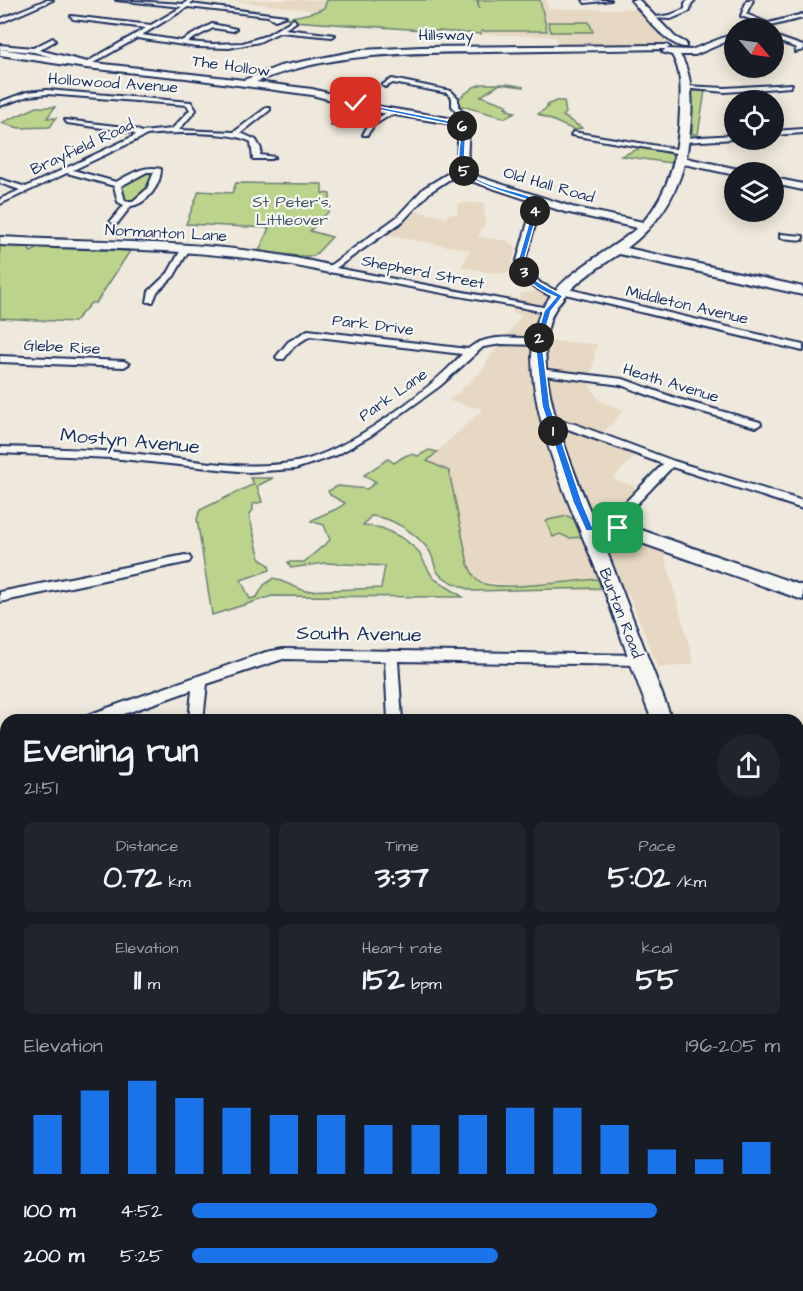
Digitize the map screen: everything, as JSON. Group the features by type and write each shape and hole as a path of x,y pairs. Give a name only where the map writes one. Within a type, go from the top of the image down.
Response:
{"street":[{"path":"0,21 50,0"},
{"path":"119,0 188,4 270,15"},
{"path":"585,1 608,0"},
{"path":"634,0 652,18 670,47"},
{"path":"750,0 743,15 750,18"},
{"path":"652,18 688,10 690,2 679,2"},
{"path":"0,47 34,50 87,65 188,4"},
{"path":"784,21 803,16"},
{"path":"74,17 152,27"},
{"path":"136,36 213,46 244,45 259,41 294,21"},
{"path":"183,42 212,26 233,29"},
{"path":"279,30 332,35"},
{"path":"670,47 690,48 724,39"},
{"path":"34,50 53,40"},
{"path":"784,42 801,49"},
{"path":"670,47 690,48"},
{"name":"Hillsway","path":"245,83 283,68 362,53 421,50 670,47"},
{"name":"Burton Road","path":"660,714 639,660 599,528 577,502 550,422 540,372 538,342 548,311 562,293 645,226 665,197 683,147 685,88 683,66 670,47"},
{"path":"683,66 690,48"},
{"name":"The Hollow","path":"0,52 87,65 186,75 327,94 392,112 455,122"},
{"path":"329,269 400,219 427,190 462,167 464,128 455,122 462,115 455,106 455,98 449,92 392,81 385,86"},
{"path":"685,88 725,90 790,85"},
{"name":"Hollowood Avenue","path":"1,103 23,95 43,92 189,103 193,110 174,131"},
{"path":"334,124 340,113 356,103"},
{"path":"236,134 268,109"},
{"path":"365,134 367,124 392,112"},
{"path":"67,121 133,130 141,134"},
{"name":"Brayfield Road","path":"0,202 141,134 174,131 236,134"},
{"path":"784,132 803,131"},
{"path":"236,134 254,141 257,149 256,157 271,158"},
{"path":"573,134 683,147 724,166"},
{"path":"683,147 724,138"},
{"name":"Old Hall Road","path":"462,167 475,178 538,201 645,226"},
{"path":"66,170 117,185 142,171 152,169 158,171 152,188 141,200 128,205 114,222"},
{"path":"447,176 475,178"},
{"path":"0,181 26,189"},
{"path":"784,183 803,188"},
{"path":"117,185 122,202 128,205"},
{"name":"Middleton Avenue","path":"538,201 520,264 523,271 545,291 803,348"},
{"path":"783,236 803,238"},
{"name":"Normanton Lane","path":"0,241 275,257 329,269"},
{"path":"615,249 803,291"},
{"path":"150,300 153,291 171,274 185,250"},
{"name":"Shepherd Street","path":"329,269 548,311"},
{"name":"Park Drive","path":"281,357 291,344 308,333 470,352"},
{"name":"Park Lane","path":"257,467 299,465 336,451 426,392 456,368 477,346 493,342 538,342"},
{"name":"Glebe Rise","path":"0,359 123,364"},
{"name":"Heath Avenue","path":"540,372 623,382 674,402 756,424"},
{"path":"550,422 571,426 670,463 803,505"},
{"name":"Mostyn Avenue","path":"0,450 115,455 215,466 257,467"},
{"path":"670,463 599,528 803,593"},
{"path":"0,597 185,559"},
{"name":"South Avenue","path":"107,714 283,654 639,660"},
{"path":"391,655 395,714"},
{"path":"197,714 200,681"}],"shaded area":[{"path":"229,0 327,0 324,8 318,11"},
{"path":"477,0 546,0 549,9 639,9 666,40 663,44 655,46 558,47 556,37 481,34"},
{"path":"458,203 484,203 485,223 478,237 514,244 516,248 512,261 516,272 501,274 461,267 470,250 385,235 411,218 417,211 447,218 448,214 458,214"},
{"path":"537,291 551,295 534,334 549,341 597,344 589,384 600,401 624,410 604,432 618,447 635,456 612,479 636,487 619,532 663,549 694,664 658,668 629,594 480,582 473,575 468,564 449,471 427,461 483,409 449,401 485,368 486,363 522,315 512,312 521,293"}],"green space":[{"path":"327,0 477,0 479,9 478,0 540,0 547,31 481,31 481,34 292,21 294,19 286,18 324,8"},
{"path":"548,22 589,22 593,32 551,32"},
{"path":"482,84 500,84 481,96 507,105 505,107 509,108 507,110 515,112 505,118 458,105 458,99"},
{"path":"705,91 698,134 692,134 692,92"},
{"path":"556,101 564,101 566,113 563,116 582,128 574,130 538,114 548,107 547,105"},
{"path":"37,107 55,107 47,118 56,118 50,127 19,128 1,123"},
{"path":"643,147 673,154 671,163 621,156"},
{"path":"146,171 156,173 149,188 135,201 125,200 120,185"},
{"name":"St Peter's, Littleover","path":"236,183 322,184 322,193 330,194 330,210 310,231 332,237 314,256 298,256 259,251 269,228 186,224 199,191 232,193"},
{"path":"0,246 28,248 31,252 40,247 130,251 96,303 91,303 74,322 0,318"},
{"path":"429,450 437,452 427,461 449,471 468,564 479,582 491,585 520,586 598,579 601,588 473,591 439,574 430,552 412,533 396,523 371,516 363,525 382,528 404,539 418,551 433,578 463,597 272,596 212,615 197,519 200,510 254,484 250,478 273,478 257,486 262,502 253,504 253,510 249,515 260,559 269,565 270,570 241,580 250,599 257,597 264,585 274,578 305,591 381,588 385,566 325,563 291,568 288,562 304,562 330,540 324,525 311,521 345,503 330,495 328,491 338,486 367,489 376,482 364,475 388,459 394,463 405,456 411,454 418,456"},
{"path":"567,516 576,521 582,537 569,538 560,534 553,537 546,522"}],"route":[{"path":"356,103 460,124 464,128 462,167 465,172 481,181 538,201 520,264 523,271 545,291 560,296 544,319 538,342 546,406 577,502 590,529 618,528"}]}
